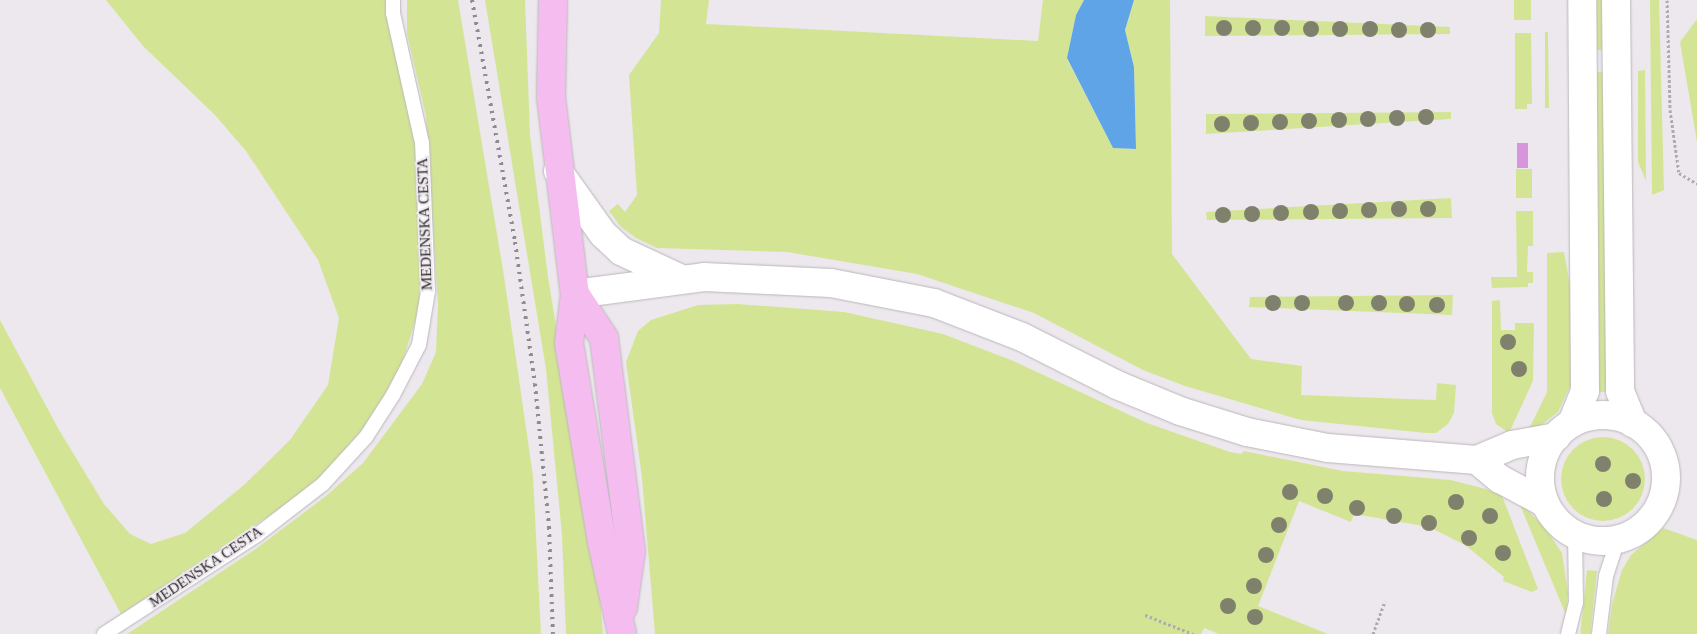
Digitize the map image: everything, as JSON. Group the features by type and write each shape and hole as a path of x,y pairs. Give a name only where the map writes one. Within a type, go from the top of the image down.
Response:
{"main road":[{"path":"553,0 551,97 558,171 575,294 569,343 602,542 622,627"}],"street":[{"path":"1582,0 1585,391 1564,430 1542,461 1541,489 1545,502 1563,527 1575,535 1603,541 1618,540 1634,534 1658,510 1666,478 1657,446 1633,422 1620,391 1616,0"},
{"path":"558,171 603,234 622,251 679,278"},
{"path":"575,294 679,278 758,277 831,282 934,303 1022,337 1117,385 1171,407 1247,432 1328,448 1477,460 1602,415 1633,422"},
{"path":"1477,460 1500,479 1545,502"}],"lane":[{"name":"MEDENSKA CESTA","path":"104,634 256,535 324,484 366,437 393,395 420,345 428,291 422,144 393,13 393,0"},
{"path":"1568,634 1576,603 1575,535"},
{"path":"1599,634 1606,576 1618,540"}],"path":[{"path":"1667,0 1670,110 1679,173 1697,184"},
{"path":"1373,634 1385,601"},
{"path":"1145,616 1193,634"}],"green space":[{"path":"106,0 387,0 417,148 422,269 418,312 400,370 365,426 323,475 287,504 121,614 0,388 0,320 59,430 104,504 130,534 151,544 185,533 244,485 290,440 328,385 339,318 318,260 246,151 215,115 143,46"},
{"path":"407,0 458,0 504,276 533,476 541,634 127,634 257,548 326,496 363,463 422,384 436,352 438,304 426,116 407,34"},
{"path":"485,0 525,0 530,135 548,277 599,586 603,634 566,634 562,535 546,369"},
{"path":"661,0 709,0 706,24 1038,41 1043,0 1084,0 1076,15 1067,59 1113,148 1136,149 1134,67 1125,30 1134,0 1170,0 1172,254 1251,359 1302,366 1301,395 1436,400 1437,383 1456,385 1454,413 1448,424 1436,433 1301,420 1185,386 1143,370 1034,313 917,274 787,252 657,248 636,238 621,227 609,211 618,204 625,212 637,195 629,75 659,33"},
{"path":"1514,0 1531,0 1531,20 1514,20"},
{"path":"1591,0 1608,0 1608,50 1591,50"},
{"path":"1650,0 1659,0 1664,190 1652,195"},
{"path":"1205,16 1450,27 1450,34 1205,36"},
{"path":"1697,19 1697,142 1680,42"},
{"path":"1545,32 1548,32 1549,108 1545,108"},
{"path":"1515,33 1531,33 1532,104 1527,104 1527,109 1515,109"},
{"path":"1645,70 1646,181 1638,162 1638,71"},
{"path":"1591,72 1608,72 1608,392 1591,392"},
{"path":"1451,112 1451,119 1206,134 1206,114"},
{"path":"1516,169 1532,169 1532,198 1516,198"},
{"path":"1451,198 1452,218 1207,220 1206,212"},
{"path":"1516,211 1533,211 1533,246 1528,246 1527,272 1533,272 1533,283 1528,283 1528,287 1492,288 1491,277 1517,277"},
{"path":"1564,252 1574,308 1573,380 1558,412 1540,426 1528,431 1547,392 1547,253"},
{"path":"1453,295 1452,315 1249,307 1250,297"},
{"path":"1500,300 1501,330 1515,330 1515,323 1534,323 1533,381 1509,433 1496,424 1492,413 1492,301"},
{"path":"737,304 844,312 943,334 1011,360 1147,423 1230,452 1241,454 1244,451 1343,471 1451,480 1501,493 1538,589 1532,592 1503,581 1504,577 1465,545 1429,527 1354,514 1351,522 1299,501 1258,606 1328,634 1219,634 1204,628 1201,634 655,634 642,478 626,362 638,331 651,320 698,305"},
{"path":"1603,437 1619,440 1633,449 1642,463 1645,479 1642,495 1633,509 1619,518 1603,521 1587,518 1573,509 1564,495 1561,479 1564,463 1573,449 1587,440"},
{"path":"1518,500 1546,529 1562,553 1568,593 1566,615"},
{"path":"1663,528 1697,540 1697,634 1608,634 1612,604 1622,570 1631,555"},
{"path":"1587,570 1597,571 1590,634 1580,634"}],"water":[{"path":"1084,0 1134,0 1125,30 1134,67 1136,149 1113,148 1067,58 1076,15"}],"building":[{"path":"1517,143 1528,143 1528,168 1517,168"}],"railway":[{"path":"472,0 515,242 535,384 549,527 553,634"}]}
